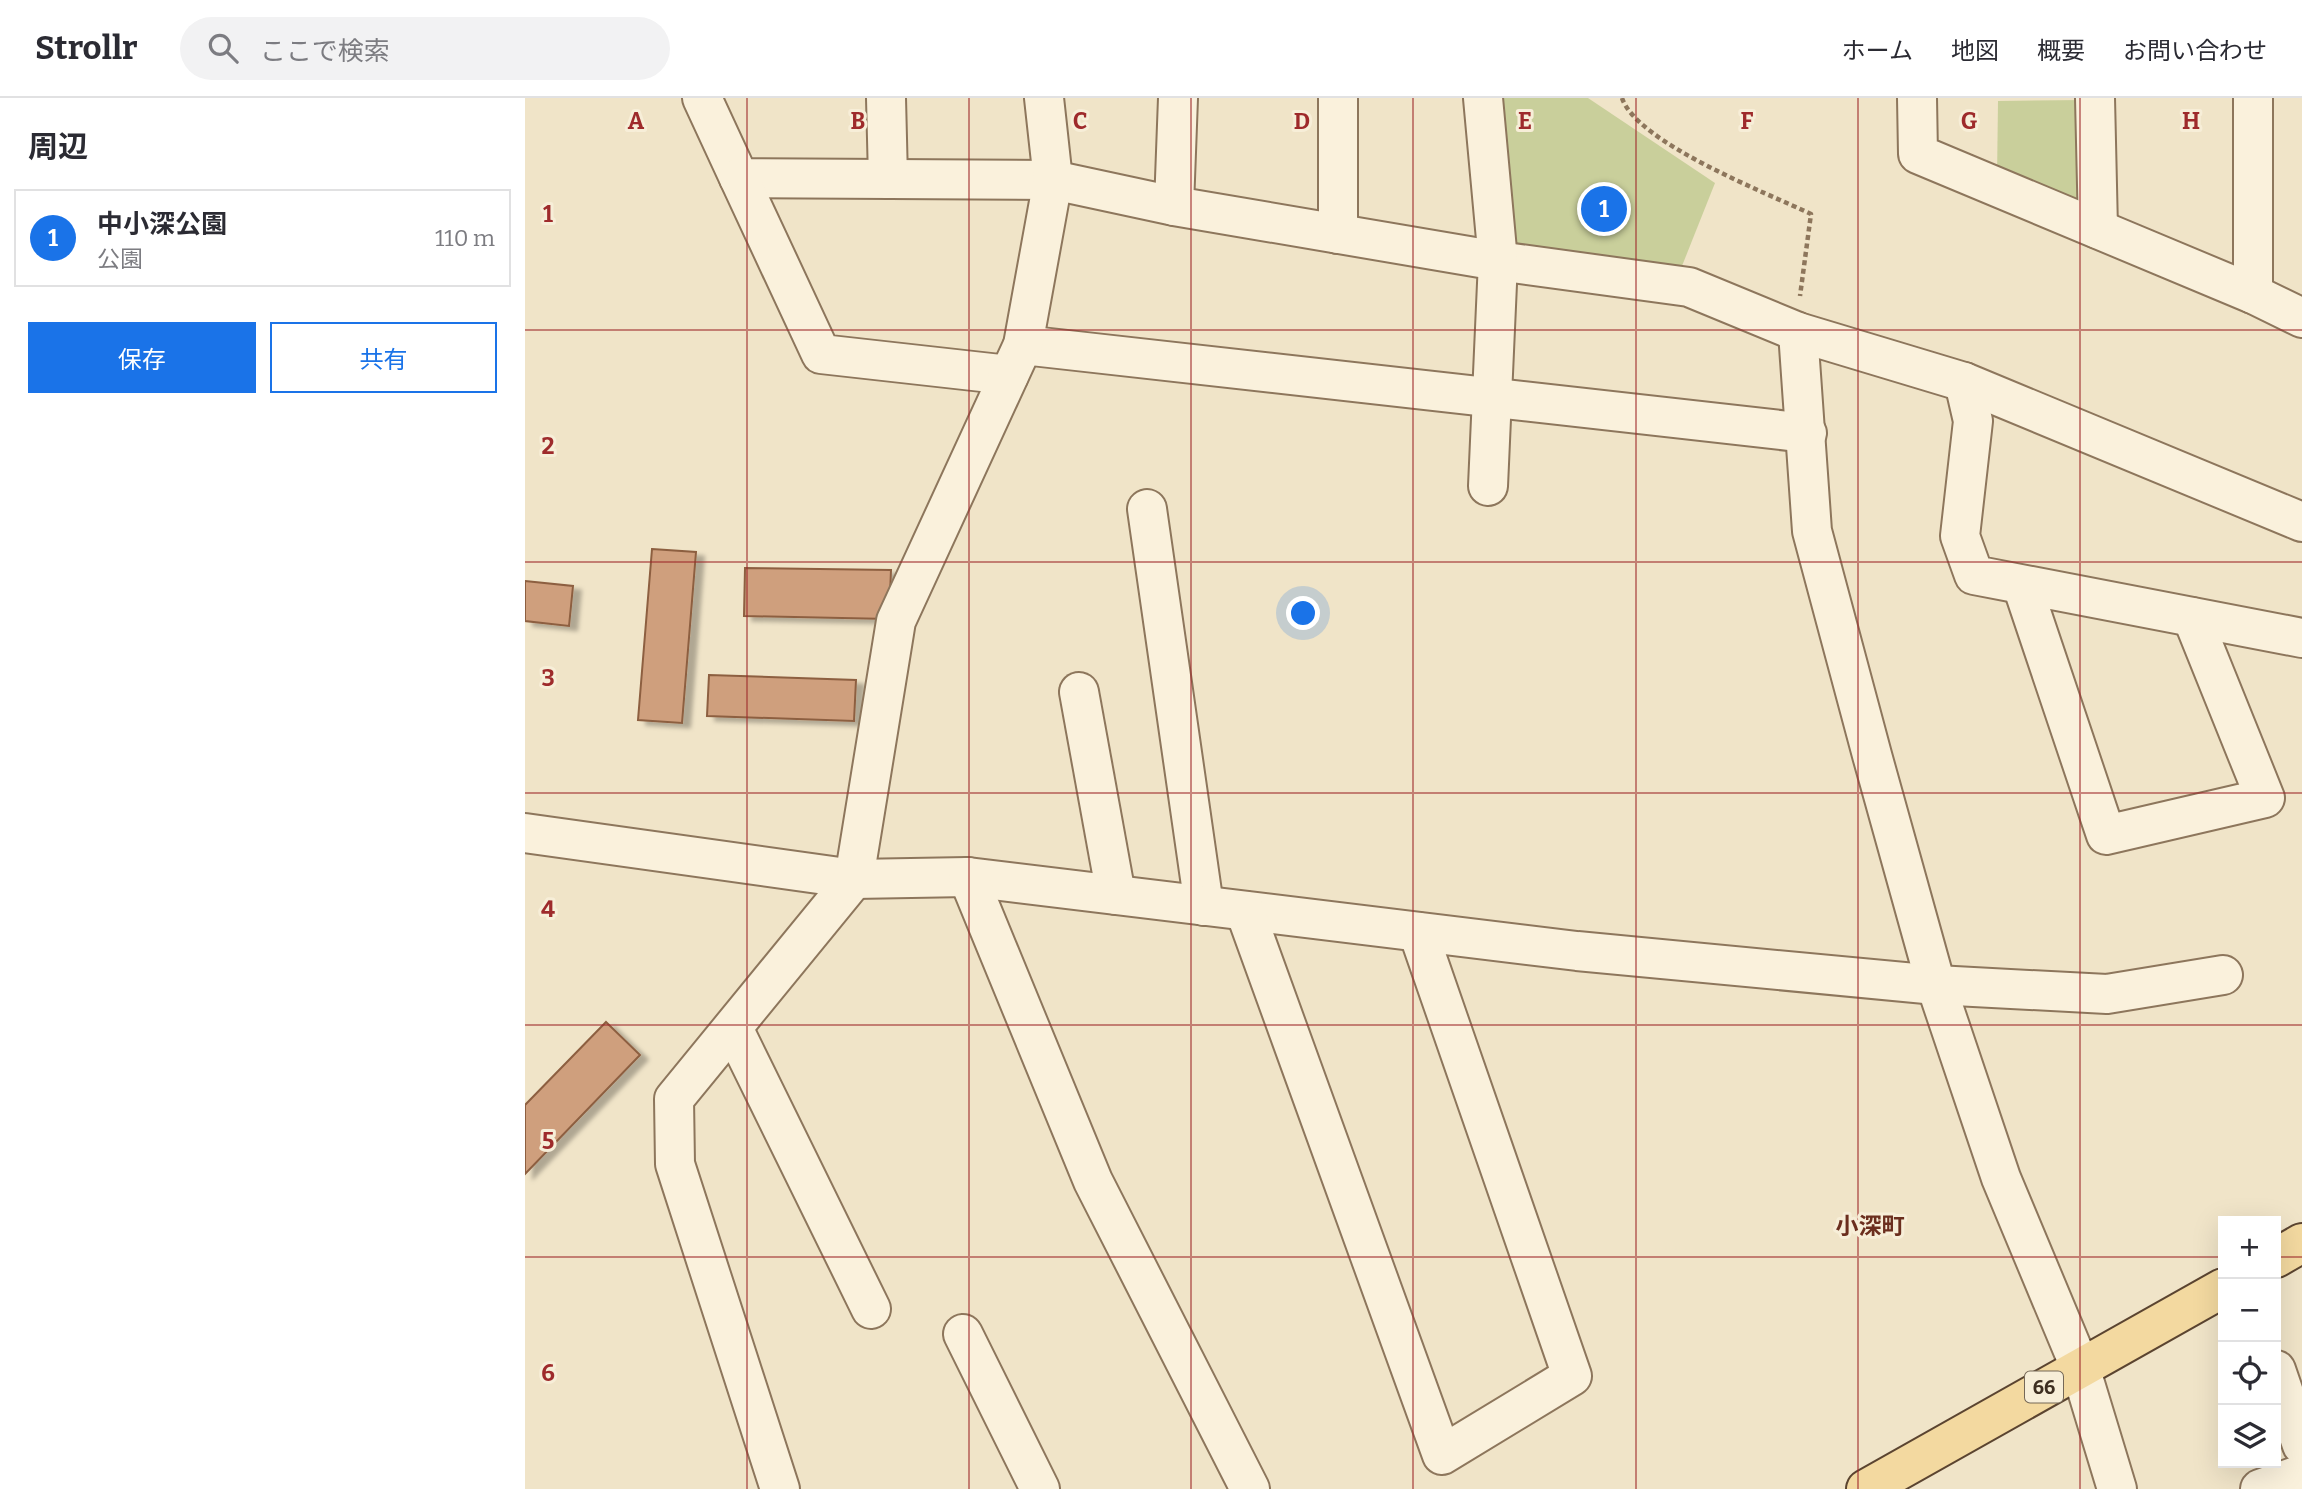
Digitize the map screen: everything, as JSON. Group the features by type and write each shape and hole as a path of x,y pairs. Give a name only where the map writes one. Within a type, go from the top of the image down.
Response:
{"main road":[{"path":"2281,1255 2302,1243"},
{"name":"66","path":"1866,1489 2218,1291"}],"street":[{"path":"702,98 821,354 1016,360 1492,398 1807,433"},
{"path":"886,98 888,179"},
{"path":"780,1489 675,1164 674,1099 854,879 896,621 1016,360 1053,180 1044,98"},
{"path":"1174,206 1178,98"},
{"path":"1338,98 1338,234"},
{"path":"1483,98 1498,261 1488,486"},
{"path":"1917,98 1919,153 2253,294 2302,318"},
{"path":"2095,98 2098,229"},
{"path":"2253,98 2253,294"},
{"path":"739,178 1053,180 1174,206 1498,261 1689,286 1798,332 1964,382 2302,522"},
{"path":"1798,332 1812,531 1936,985 2001,1178 2080,1367 2116,1489"},
{"path":"1964,382 1973,421 1960,536 1973,575 2302,638"},
{"path":"1147,509 1204,906"},
{"path":"2022,585 2106,835 2265,798 2192,617"},
{"path":"1079,692 1116,895"},
{"path":"525,833 854,879 968,877 1577,951 1936,985 2106,994 2223,975"},
{"path":"968,877 1093,1181 1250,1489"},
{"path":"1245,911 1442,1455 1572,1376 1418,932"},
{"path":"733,1028 871,1309"},
{"path":"963,1334 1040,1489"},
{"path":"2281,1384 2302,1445"},
{"path":"2260,1489 2302,1474"}],"path":[{"path":"1622,98 1627,112 1670,146 1811,214 1800,294"}],"green space":[{"path":"1493,98 1588,98 1715,183 1680,271 1516,245"},
{"path":"2087,100 2091,218 1997,178 1998,101"}],"building":[{"path":"652,549 696,552 682,723 638,720"},
{"path":"745,568 891,570 889,619 744,616"},
{"path":"525,581 573,586 569,626 525,621"},
{"path":"709,675 856,680 854,721 707,716"},
{"path":"606,1022 640,1055 525,1174 525,1105"}],"place":[{"name":"中小深公園","path":"1604,209"}],"district":[{"name":"小深町","path":"1870,1226"}]}
